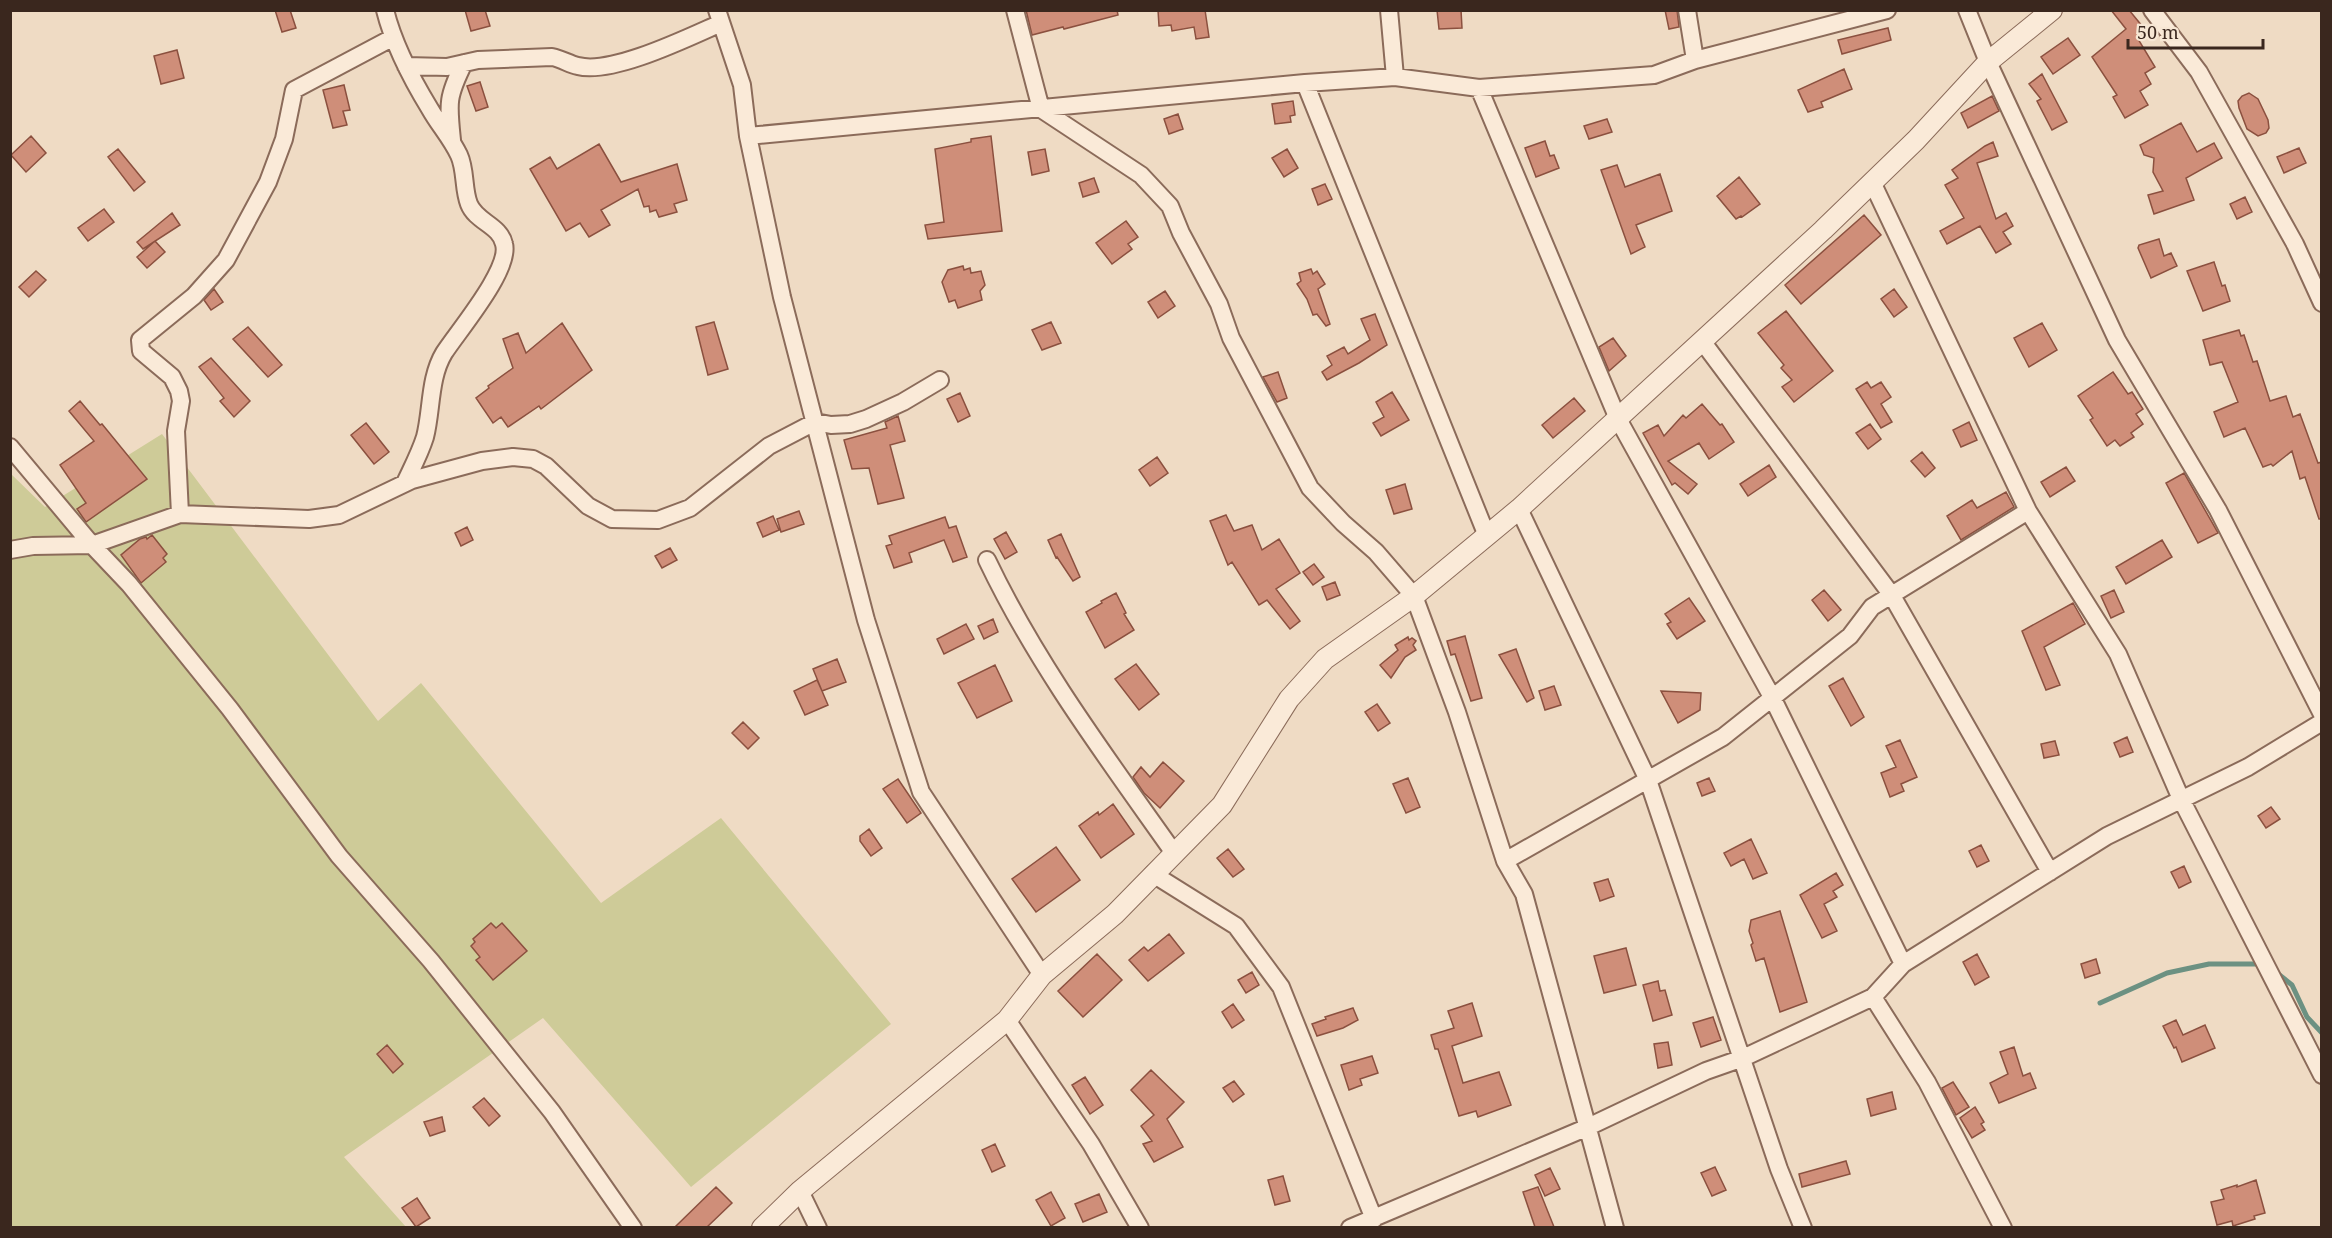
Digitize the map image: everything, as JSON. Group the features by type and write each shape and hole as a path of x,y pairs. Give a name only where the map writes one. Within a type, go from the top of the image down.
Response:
{"street":[{"path":"385,10 392,38 406,66 461,158 469,205 482,221 500,234 505,251 500,271 442,357 432,392 425,436 405,483"},
{"path":"1015,10 1041,109 1141,175 1170,206 1181,233 1219,304 1232,338 1310,488 1343,524 1376,552 1414,596 1457,712 1505,861 1524,894 1616,1227"},
{"path":"1389,10 1395,77"},
{"path":"1687,10 1695,60"},
{"path":"748,136 1395,77 1479,88 1653,75 1695,60 1887,10"},
{"path":"1967,10 1988,62 2117,340 2218,510 2322,714"},
{"path":"762,1227 800,1191 1007,1020 1042,975 1115,914 1222,805 1289,699 1326,659 1414,596 1519,509 1872,182 1916,140 1988,62 2052,10"},
{"path":"2152,10 2199,72 2295,244 2322,303"},
{"path":"406,66 447,67 478,60 552,57 579,66 615,63 657,51 719,17 742,85 748,136 782,297 814,422 866,620 921,792 1042,975"},
{"path":"180,514 176,431 181,401 179,392 172,377 141,351 140,340 194,296 226,260 268,182 284,139 294,90 392,38"},
{"path":"452,141 448,107 451,89 464,63"},
{"path":"1305,84 1487,536"},
{"path":"1479,88 1618,419 1772,697 1903,964"},
{"path":"1872,182 2028,511 2118,654 2181,799 2322,1075"},
{"path":"1702,341 1891,594 2050,872"},
{"path":"10,550 33,546 92,544 180,514 309,519 339,515 405,483 482,461 513,456 533,459 559,476 588,506 612,519 658,520 690,508 734,471 769,446 814,422 831,425 850,424 866,419 903,402 940,380"},
{"path":"10,447 129,584 216,691 339,856 432,961 552,1112 633,1227"},
{"path":"1519,509 1648,780 1779,1169 1803,1227"},
{"path":"1505,861 1723,737 1850,636 1872,607 2028,511"},
{"path":"987,560 1008,605 1073,711 1174,853"},
{"path":"1350,1227 1587,1126 1706,1071 1743,1058 1873,996 1903,964 2107,836 2248,767 2322,722"},
{"path":"1153,874 1236,926 1281,987 1374,1218"},
{"path":"1873,996 1927,1082 2003,1227"},
{"path":"1007,1020 1091,1144 1140,1227"},
{"path":"800,1191 818,1227"}],"shaded area":[{"path":"162,434 378,721 421,683 601,903 721,818 891,1024 691,1187 543,1018 344,1157 406,1227 11,1227 10,473 45,507"}],"building":[{"path":"275,10 290,10 296,28 282,32"},
{"path":"465,10 485,10 490,26 471,31"},
{"path":"1026,10 1117,10 1118,15 1032,35"},
{"path":"1158,10 1205,10 1209,37 1196,39 1194,27 1172,31 1171,25 1159,26"},
{"path":"1437,10 1461,10 1462,28 1439,29"},
{"path":"1665,10 1677,10 1679,27 1669,29"},
{"path":"2111,10 2129,10 2147,32 2138,39 2155,67 2145,73 2151,84 2140,91 2148,105 2125,118 2113,97 2117,95 2092,57 2126,29"},
{"path":"1888,28 1891,40 1842,54 1838,40"},
{"path":"2068,38 2080,55 2053,74 2041,57"},
{"path":"177,50 184,78 161,84 154,56"},
{"path":"1844,69 1852,89 1821,102 1823,107 1808,112 1798,90"},
{"path":"2042,74 2067,122 2052,130 2037,101 2041,99 2029,84"},
{"path":"480,82 488,107 476,111 467,86"},
{"path":"344,85 350,110 343,111 347,125 333,128 323,90"},
{"path":"2249,93 2258,99 2268,120 2269,128 2266,133 2258,136 2247,129 2239,108 2238,101"},
{"path":"1992,96 1999,111 1968,128 1961,113"},
{"path":"1293,101 1295,115 1290,116 1291,122 1275,124 1272,104"},
{"path":"1178,114 1183,129 1169,134 1164,119"},
{"path":"1607,119 1612,132 1589,139 1584,126"},
{"path":"2181,123 2197,152 2214,143 2222,158 2186,178 2194,200 2154,214 2148,195 2163,191 2153,172 2154,158 2144,155 2140,145"},
{"path":"31,136 46,153 26,172 11,155"},
{"path":"991,136 1002,231 928,239 925,225 944,222 935,149"},
{"path":"1545,141 1550,156 1554,155 1559,168 1536,177 1525,148"},
{"path":"1993,142 1998,156 1977,163 1996,219 2006,213 2013,226 2003,232 2011,244 1996,253 1980,226 1947,244 1940,231 1964,218 1945,185 1958,178 1952,170"},
{"path":"599,144 621,182 677,164 687,200 674,204 677,212 659,217 656,210 650,212 649,206 644,207 638,189 601,210 610,225 589,237 580,223 566,231 530,169 550,157 557,169"},
{"path":"2299,148 2306,163 2284,173 2277,157"},
{"path":"118,149 145,182 134,191 108,157"},
{"path":"1045,149 1049,171 1032,175 1028,152"},
{"path":"1287,149 1298,168 1284,177 1272,158"},
{"path":"1617,165 1625,187 1660,174 1672,211 1636,225 1645,247 1631,254 1601,170"},
{"path":"1739,177 1760,204 1736,219 1717,196"},
{"path":"1094,178 1099,192 1083,197 1079,183"},
{"path":"1325,184 1332,199 1318,205 1312,189"},
{"path":"2245,197 2252,212 2237,219 2230,204"},
{"path":"104,209 114,222 88,241 78,228"},
{"path":"172,213 180,225 143,249 137,242"},
{"path":"1864,215 1881,235 1801,304 1785,285"},
{"path":"1126,221 1138,237 1128,244 1132,249 1112,264 1096,243"},
{"path":"2159,239 2164,256 2171,253 2177,266 2151,278 2138,248 2139,245"},
{"path":"155,241 165,252 147,268 137,257"},
{"path":"2214,262 2230,301 2203,311 2187,271"},
{"path":"963,266 964,270 970,268 971,273 981,271 985,285 980,291 982,300 958,308 955,300 949,302 942,282 948,270"},
{"path":"1311,269 1313,274 1317,271 1325,284 1318,289 1330,324 1326,326 1317,314 1313,315 1307,299 1297,284 1301,281 1299,273"},
{"path":"36,271 46,280 29,297 19,287"},
{"path":"214,289 223,302 211,310 204,300"},
{"path":"1894,289 1907,307 1894,317 1881,299"},
{"path":"1165,291 1175,306 1158,318 1148,302"},
{"path":"1786,311 1833,371 1794,402 1782,387 1792,380 1781,368 1784,365 1758,333"},
{"path":"1375,314 1387,345 1327,380 1322,372 1332,365 1327,356 1344,347 1348,354 1370,340 1361,319"},
{"path":"714,322 728,369 708,375 696,327"},
{"path":"1051,322 1061,343 1042,350 1032,330"},
{"path":"562,323 592,370 541,409 539,406 508,427 501,417 493,423 476,398 513,368 503,339 518,333 526,353"},
{"path":"2042,323 2057,350 2029,367 2014,338"},
{"path":"248,327 282,365 268,377 233,339"},
{"path":"2239,330 2241,336 2244,335 2253,362 2257,361 2270,401 2286,396 2293,417 2300,414 2318,463 2322,462 2322,519 2319,519 2305,477 2300,479 2292,451 2273,466 2271,464 2263,467 2245,428 2224,437 2214,412 2238,402 2222,362 2210,365 2203,340"},
{"path":"1613,338 1626,356 1609,371 1599,347"},
{"path":"211,358 250,401 234,417 220,401 224,398 199,367"},
{"path":"1278,372 1287,398 1277,402 1263,377"},
{"path":"2113,372 2128,394 2132,392 2143,409 2136,414 2143,424 2131,433 2134,437 2120,446 2115,440 2107,446 2090,420 2093,418 2078,396"},
{"path":"1867,382 1871,388 1881,382 1891,397 1881,404 1892,422 1881,428 1856,389"},
{"path":"1392,392 1409,420 1381,436 1373,423 1384,417 1376,402"},
{"path":"960,393 970,416 958,422 947,399"},
{"path":"1574,398 1585,411 1553,438 1542,425"},
{"path":"80,401 147,479 86,522 77,509 86,503 60,465 94,441 69,411"},
{"path":"1702,404 1720,425 1722,424 1734,442 1709,459 1699,443 1668,461 1697,484 1688,494 1675,483 1672,485 1643,433 1658,425 1664,436 1683,415 1686,418"},
{"path":"898,416 905,441 890,445 904,498 878,504 869,468 852,469 844,440 887,428 885,422"},
{"path":"1969,422 1977,440 1961,447 1953,430"},
{"path":"366,423 389,452 374,464 351,435"},
{"path":"1870,424 1881,439 1868,449 1856,433"},
{"path":"1922,452 1935,468 1925,477 1911,461"},
{"path":"1157,457 1168,473 1150,486 1139,470"},
{"path":"1769,465 1776,477 1748,496 1740,484"},
{"path":"2066,467 2075,481 2050,497 2041,482"},
{"path":"2184,473 2218,533 2198,543 2166,483"},
{"path":"1405,484 1412,509 1394,514 1386,490"},
{"path":"2006,492 2014,507 1961,540 1947,516 1972,500 1977,508"},
{"path":"799,511 804,524 781,532 777,519"},
{"path":"1226,515 1234,531 1252,525 1262,550 1279,539 1300,573 1276,589 1300,621 1290,629 1267,600 1259,605 1232,562 1228,565 1210,521"},
{"path":"773,516 779,530 763,537 757,523"},
{"path":"945,517 949,528 956,526 967,557 953,562 944,540 909,553 912,562 894,568 886,546 892,544 889,536"},
{"path":"467,527 473,540 461,546 455,533"},
{"path":"1006,532 1017,552 1005,559 994,539"},
{"path":"1061,534 1080,577 1073,581 1056,558 1048,540"},
{"path":"152,535 167,554 163,558 166,562 141,583 121,555 140,539 146,537 147,539"},
{"path":"2162,540 2172,557 2126,584 2116,567"},
{"path":"670,548 677,560 662,568 655,556"},
{"path":"1314,564 1324,577 1313,585 1303,572"},
{"path":"1335,582 1340,595 1327,600 1322,587"},
{"path":"1824,590 1841,610 1828,621 1812,600"},
{"path":"2114,590 2124,612 2111,618 2101,596"},
{"path":"1116,593 1126,613 1124,614 1134,630 1105,648 1086,612"},
{"path":"1689,598 1705,621 1677,639 1667,624 1671,622 1665,614"},
{"path":"2073,603 2085,624 2044,647 2060,685 2046,690 2022,631"},
{"path":"993,619 998,632 984,639 978,626"},
{"path":"966,624 974,639 944,654 937,639"},
{"path":"1465,636 1482,698 1471,701 1455,654 1451,655 1447,641"},
{"path":"1408,637 1409,640 1412,638 1416,641 1413,645 1416,650 1405,657 1391,678 1380,665 1398,650 1395,645"},
{"path":"1516,649 1534,698 1527,702 1499,655"},
{"path":"837,659 846,682 822,691 813,669"},
{"path":"1136,664 1159,694 1139,710 1115,679"},
{"path":"995,665 1012,701 977,718 958,683"},
{"path":"1843,678 1864,717 1851,726 1829,686"},
{"path":"817,680 828,705 805,715 794,691"},
{"path":"1554,686 1561,705 1545,710 1539,691"},
{"path":"1661,691 1701,693 1700,710 1678,723"},
{"path":"1377,704 1390,723 1378,731 1365,712"},
{"path":"743,722 759,738 748,749 732,733"},
{"path":"2127,737 2133,752 2120,757 2114,743"},
{"path":"1900,740 1917,777 1901,784 1904,791 1890,797 1881,773 1896,767 1886,746"},
{"path":"2055,741 2059,755 2044,758 2041,744"},
{"path":"1163,762 1184,781 1160,808 1144,793 1133,777 1141,767 1150,777"},
{"path":"1408,778 1420,807 1406,813 1393,784"},
{"path":"1709,778 1715,791 1702,796 1697,783"},
{"path":"898,779 921,813 907,823 883,789"},
{"path":"1113,804 1134,834 1101,858 1079,826"},
{"path":"2271,807 2280,819 2266,828 2258,816"},
{"path":"869,829 882,848 871,856 860,841 860,836"},
{"path":"1751,839 1767,873 1753,879 1744,859 1731,866 1724,853"},
{"path":"1981,845 1989,861 1977,867 1969,851"},
{"path":"1056,847 1080,880 1036,912 1012,879"},
{"path":"1228,849 1244,869 1233,877 1217,858"},
{"path":"2184,866 2191,882 2179,888 2171,872"},
{"path":"1836,873 1843,885 1833,891 1837,897 1824,904 1837,931 1822,938 1800,895"},
{"path":"1608,879 1614,896 1600,901 1594,883"},
{"path":"1780,911 1807,1002 1780,1012 1764,958 1756,961 1749,931 1751,920"},
{"path":"491,923 496,928 502,923 527,951 493,980 476,960 480,957 471,946 475,942 473,939"},
{"path":"1169,934 1184,953 1148,981 1129,960 1144,947 1148,951"},
{"path":"1626,948 1636,985 1604,993 1594,956"},
{"path":"1097,954 1122,980 1083,1017 1058,991"},
{"path":"1977,954 1989,977 1975,985 1963,962"},
{"path":"2096,959 2100,973 2085,978 2081,964"},
{"path":"1252,972 1259,985 1246,993 1238,980"},
{"path":"1658,981 1660,991 1665,990 1672,1015 1653,1021 1643,985"},
{"path":"1472,1003 1482,1036 1452,1046 1463,1083 1499,1072 1511,1105 1478,1117 1476,1111 1459,1116 1438,1049 1435,1049 1431,1035 1454,1028 1448,1011"},
{"path":"1233,1004 1244,1020 1232,1028 1222,1012"},
{"path":"1353,1008 1358,1020 1343,1028 1317,1036 1312,1024"},
{"path":"1713,1017 1721,1040 1701,1047 1693,1023"},
{"path":"2176,1020 2183,1035 2205,1025 2215,1048 2182,1062 2163,1026"},
{"path":"1668,1042 1672,1065 1658,1068 1654,1044"},
{"path":"387,1045 403,1064 393,1073 377,1054"},
{"path":"2014,1047 2023,1076 2030,1073 2036,1088 1999,1103 1990,1083 2008,1074 2000,1052"},
{"path":"1372,1056 1378,1073 1360,1079 1362,1085 1349,1090 1341,1065"},
{"path":"1151,1070 1184,1102 1167,1119 1183,1147 1154,1162 1143,1144 1152,1141 1141,1126 1154,1115 1131,1090"},
{"path":"1085,1077 1103,1105 1090,1114 1072,1085"},
{"path":"1234,1081 1244,1094 1233,1102 1223,1088"},
{"path":"1953,1082 1969,1107 1956,1115 1942,1088"},
{"path":"1892,1092 1896,1109 1871,1116 1867,1099"},
{"path":"484,1098 500,1116 489,1126 473,1107"},
{"path":"1975,1107 1984,1122 1981,1124 1985,1130 1972,1138 1960,1118"},
{"path":"442,1117 445,1131 430,1136 424,1122"},
{"path":"995,1144 1005,1166 992,1172 982,1150"},
{"path":"1846,1161 1850,1174 1802,1187 1799,1174"},
{"path":"1715,1167 1726,1190 1712,1196 1701,1173"},
{"path":"1550,1168 1560,1189 1545,1196 1535,1175"},
{"path":"1283,1176 1290,1201 1275,1205 1268,1180"},
{"path":"2256,1180 2265,1213 2233,1226 2232,1221 2217,1225 2211,1202 2224,1199 2221,1190"},
{"path":"716,1187 732,1203 707,1227 675,1227"},
{"path":"1538,1187 1554,1227 1535,1227 1523,1192"},
{"path":"1051,1192 1065,1218 1051,1226 1036,1200"},
{"path":"1099,1194 1107,1212 1083,1222 1075,1204"},
{"path":"417,1198 430,1218 416,1227 402,1208"}],"waterway":[{"path":"2100,1003 2167,973 2209,964 2262,964"},
{"path":"2277,973 2292,985 2307,1017 2322,1033"}]}
